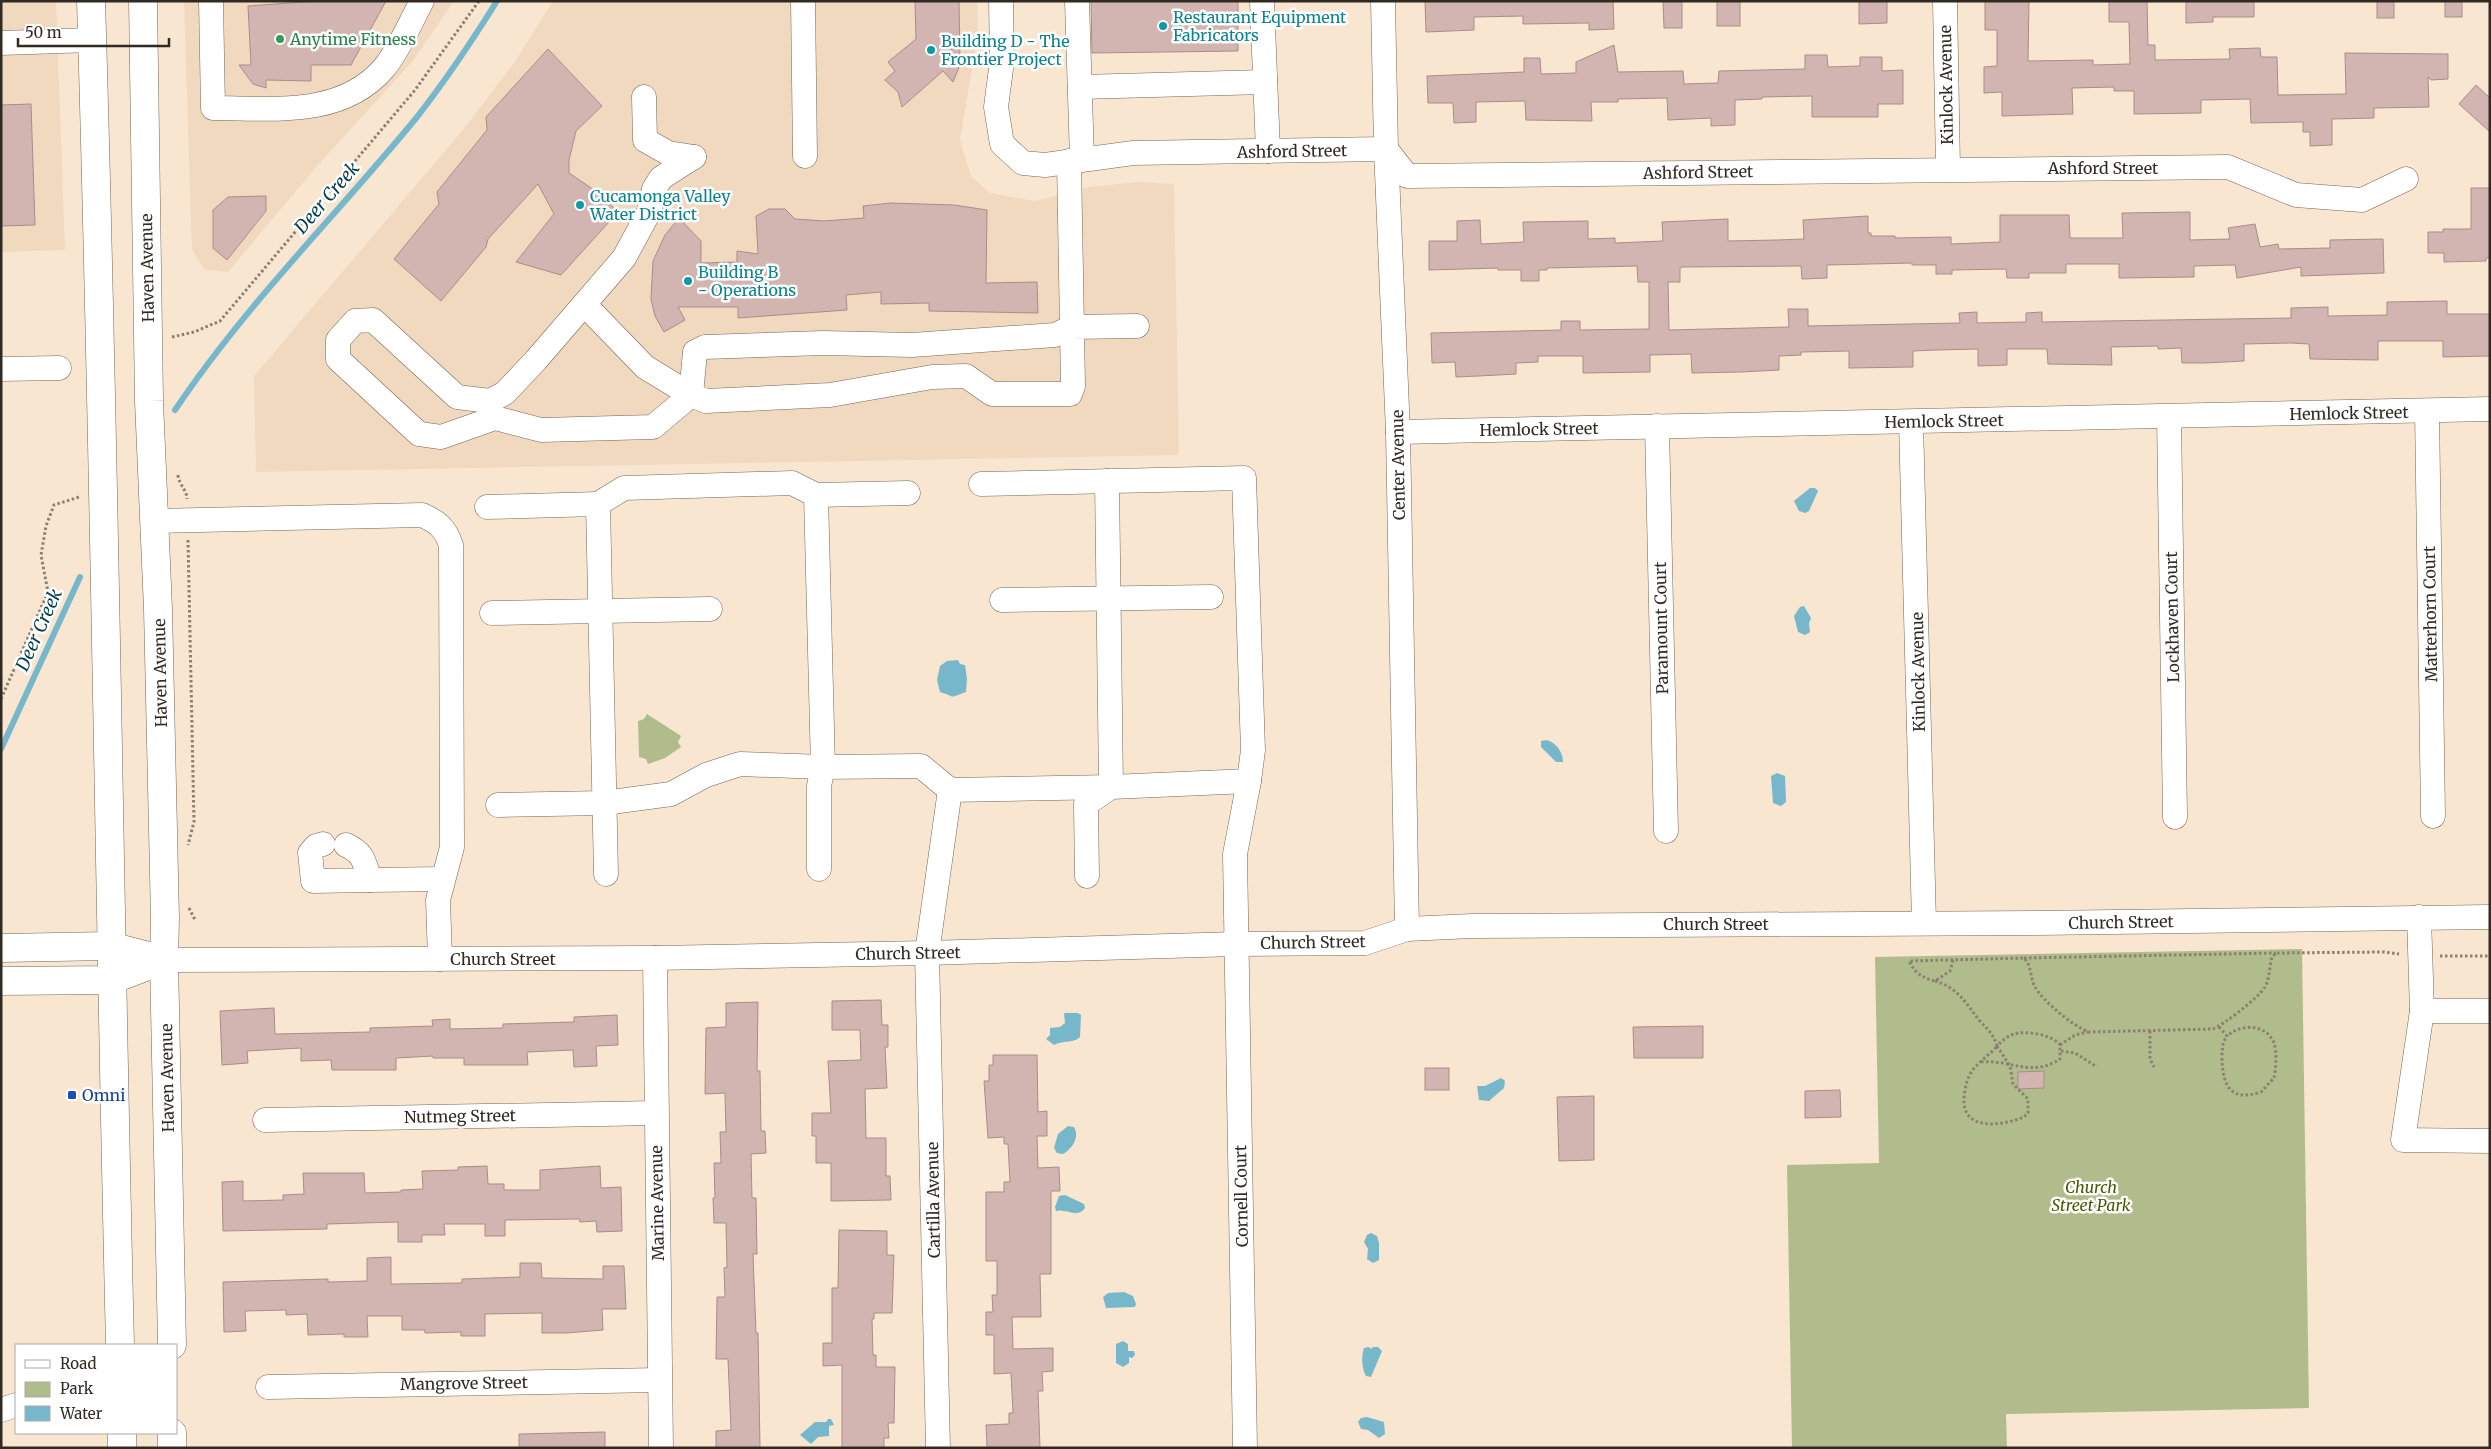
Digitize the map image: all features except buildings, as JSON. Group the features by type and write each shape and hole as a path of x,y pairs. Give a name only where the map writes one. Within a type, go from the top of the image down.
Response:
{"main road":[{"path":"91,1 98,229 110,946 120,1344"},
{"name":"Haven Avenue","path":"143,1 149,392 165,890 164,960 172,1344"},
{"name":"Church Street","path":"1,948 110,946 164,960"},
{"name":"Church Street","path":"1,982 111,980 164,960"},
{"path":"122,1434 122,1448"},
{"path":"172,1434 172,1448"}],"street":[{"path":"211,1 213,108 304,107 334,102 364,87 385,67 422,1"},
{"path":"804,1 805,156"},
{"name":"Ashford Street","path":"1001,1 1002,61 996,107 1002,144 1023,163 1045,165 1133,153 1386,149 1407,176 2228,167 2296,195 2362,200 2406,179"},
{"path":"584,305 645,367 692,395 706,401 830,395 932,377 966,376 992,394 1070,394 1074,386 1072,326 1075,160 1080,87 1077,1"},
{"path":"1262,1 1268,151"},
{"name":"Center Avenue","path":"1383,1 1386,149 1398,432 1407,929"},
{"name":"Kinlock Avenue","path":"1945,1 1948,169"},
{"path":"1,43 92,40"},
{"path":"1080,87 1265,82"},
{"path":"644,97 645,140 668,153 694,157 661,178 654,189 650,212 624,258 505,393 493,410 441,437 419,434 338,359 338,340 355,321 373,320 457,397 493,410 541,430 653,427 692,395 695,352 706,347 823,343 912,346 1020,336 1055,335 1072,326 1137,326"},
{"path":"1,369 59,368"},
{"name":"Hemlock Street","path":"1398,432 2427,412 2490,409"},
{"name":"Matterhorn Court","path":"2427,412 2433,816"},
{"name":"Lockhaven Court","path":"2169,417 2175,817"},
{"name":"Kinlock Avenue","path":"1911,422 1924,923"},
{"name":"Paramount Court","path":"1657,426 1666,831"},
{"name":"Cornell Court","path":"1107,480 1244,478 1252,750 1249,781 1235,854 1245,1448"},
{"path":"981,484 1107,480 1111,787"},
{"path":"487,508 598,504 624,488 792,483 816,495 908,493"},
{"path":"816,495 823,768 819,786 819,869"},
{"path":"598,504 606,874"},
{"path":"154,521 422,515 436,521 446,531 451,545 452,847 438,900 440,959"},
{"path":"1002,600 1109,600 1211,597"},
{"path":"492,613 710,609"},
{"path":"498,805 604,803 671,794 706,775 740,764 823,768 921,766 950,790 1111,787 1249,781"},
{"path":"1087,876 1086,804 1111,787"},
{"name":"Cartilla Avenue","path":"938,1448 926,953 950,790"},
{"path":"322,844 316,846 310,853 313,881 443,879"},
{"path":"346,845 357,850 364,860 370,880"},
{"path":"2419,917 2422,1011 2403,1140 2490,1141"},
{"name":"Church Street","path":"164,960 655,958 926,953 1236,944 1365,944 1407,929 1472,926 2490,917"},
{"name":"Marine Avenue","path":"655,958 661,1448"},
{"path":"2422,1011 2490,1010"},
{"name":"Nutmeg Street","path":"265,1120 656,1113"},
{"name":"Mangrove Street","path":"268,1387 659,1380"},
{"path":"1,1410 15,1405"}],"path":[{"path":"172,346 172,336 194,332 220,321 415,90 479,1"},
{"path":"177,466 179,483 187,493 188,519 194,822 186,852"},
{"path":"1,699 48,592 41,555 46,526 54,505 80,497"},
{"path":"187,904 195,920"},
{"path":"1980,1062 2002,1062 2010,1066 2030,1070 2053,1064 2060,1059 2060,1045 2053,1038 2016,1033 2008,1036 1997,1046 1980,1062 1968,1079 1964,1100 1968,1116 1983,1124 2013,1121 2028,1113 2028,1099 2013,1084 2010,1066 1997,1046 1994,1034 1980,1020 1963,996 1946,984 1924,978 1912,968 1909,961 2384,952 2420,956 2490,956"},
{"path":"2060,1045 2075,1035 2089,1032 2213,1030 2264,988 2272,956 2276,954"},
{"path":"2024,958 2030,967 2035,988 2043,998 2080,1030 2089,1032"},
{"path":"1935,981 1950,971 1953,960"},
{"path":"2219,1027 2227,1036"},
{"path":"2254,1027 2265,1031 2273,1041 2274,1078 2261,1092 2240,1094 2228,1088 2224,1082 2222,1046 2227,1036 2241,1028 2254,1027"},
{"path":"2150,1031 2150,1059 2154,1067"},
{"path":"2061,1051 2074,1053 2097,1068"}],"shaded area":[{"path":"1,1 56,1 65,250 1,252"},
{"path":"184,1 454,1 412,62 317,166 228,272 205,270 192,250"},
{"name":"Cucamonga Valley Water District","path":"553,1 977,1 978,33 960,140 971,176 990,193 1035,201 1089,187 1139,182 1174,184 1179,455 256,472 254,376 462,131 516,60"}],"green space":[{"path":"647,714 681,736 678,742 681,747 665,758 648,764 646,759 639,757 638,721 644,719"},
{"name":"Church Street Park","path":"2302,949 2309,1408 2006,1414 2007,1448 1792,1448 1787,1165 1879,1163 1875,957"}],"water":[{"path":"1810,488 1815,488 1818,491 1809,511 1805,513 1799,511 1794,501"},
{"path":"1804,606 1811,618 1809,623 1810,632 1805,635 1798,632 1794,616 1800,607"},
{"path":"958,660 960,664 965,665 966,692 952,696 940,692 937,680 940,666 947,661"},
{"path":"1547,740 1554,743 1559,749 1563,762 1556,762 1541,747 1541,741"},
{"path":"1777,773 1785,776 1786,802 1781,806 1773,803 1771,776"},
{"path":"1064,1013 1078,1013 1081,1015 1080,1037 1054,1045 1046,1039 1050,1035 1050,1028 1060,1027 1065,1023"},
{"path":"1501,1078 1505,1081 1504,1088 1489,1101 1479,1100 1477,1086 1485,1086"},
{"path":"1068,1126 1074,1127 1076,1139 1063,1154 1057,1153 1054,1148 1058,1134"},
{"path":"1065,1195 1084,1204 1085,1208 1079,1213 1056,1211 1055,1207 1059,1196"},
{"path":"1371,1233 1377,1236 1379,1243 1379,1260 1373,1263 1367,1259 1368,1249 1364,1242 1367,1235"},
{"path":"1124,1292 1133,1296 1136,1304 1135,1307 1106,1308 1103,1297 1108,1293"},
{"path":"1123,1341 1128,1344 1128,1351 1134,1351 1135,1355 1132,1358 1129,1357 1129,1363 1123,1367 1116,1363 1116,1344"},
{"path":"1369,1347 1371,1349 1378,1347 1382,1351 1371,1377 1366,1376 1362,1362 1364,1348"},
{"path":"1367,1417 1384,1422 1385,1434 1379,1438 1368,1430 1361,1429 1358,1422 1361,1418"},
{"path":"828,1419 831,1419 834,1425 829,1426 829,1436 818,1437 811,1444 800,1435 815,1422 826,1422"}],"waterway":[{"name":"Deer Creek","path":"175,410 232,333 417,117 497,1"},
{"name":"Deer Creek","path":"1,749 80,577"}],"place":[{"name":"Restaurant Equipment Fabricators","path":"1163,26"},
{"name":"Anytime Fitness","path":"280,39"},
{"name":"Building D - The Frontier Project","path":"931,50"},
{"name":"Cucamonga Valley Water District","path":"580,205"},
{"name":"Building B - Operations","path":"688,281"},
{"name":"Omni","path":"72,1095"}]}
